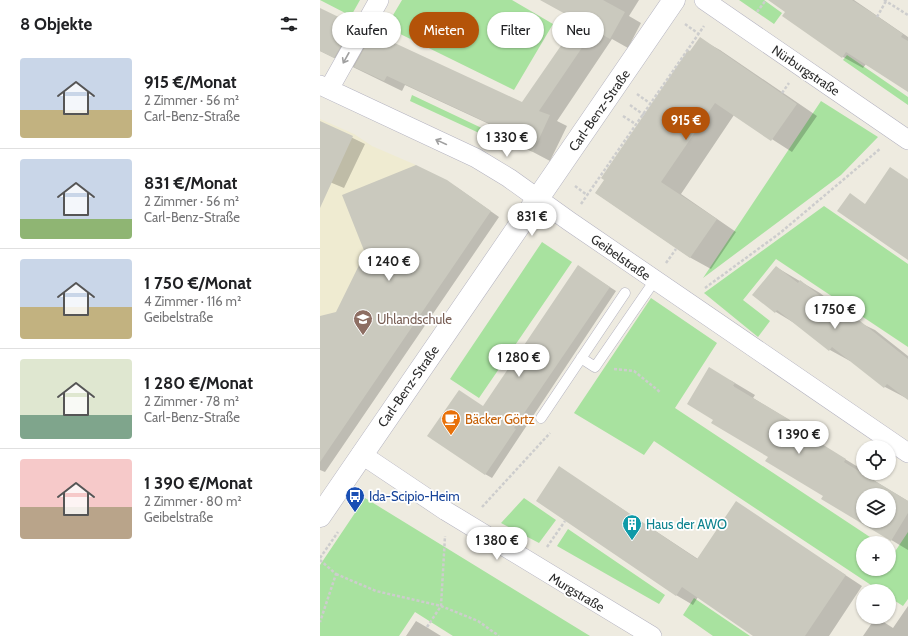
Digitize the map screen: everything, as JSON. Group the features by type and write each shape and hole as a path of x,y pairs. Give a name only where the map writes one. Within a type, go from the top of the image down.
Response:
{"street":[{"path":"324,87 379,0"},
{"name":"Carl-Benz-Straße","path":"320,516 674,0"},
{"name":"Nürburgstraße","path":"710,4 903,137"},
{"name":"Geibelstraße","path":"324,87 476,158 519,185 569,221 908,453"},
{"name":"Murgstraße","path":"362,454 466,524 652,636"}],"lane":[{"path":"581,358 595,367 655,280"},
{"path":"541,418 625,293"}],"path":[{"path":"877,16 885,1 908,15"},
{"path":"569,221 699,34 710,4"},
{"path":"685,24 699,34"},
{"path":"637,94 651,104"},
{"path":"630,105 644,115"},
{"path":"622,115 637,125"},
{"path":"686,301 780,233 903,137"},
{"path":"575,186 587,195"},
{"path":"595,367 634,371 660,392"},
{"path":"466,524 552,430"},
{"path":"427,627 440,606 446,511"},
{"path":"534,566 565,521"},
{"path":"320,560 336,574 376,591 440,606 478,621 500,636"},
{"path":"320,622 336,574"}],"shaded area":[{"path":"320,119 354,134 372,146 416,165 320,462"}],"green space":[{"path":"320,0 360,0 353,12 343,12"},
{"path":"402,0 512,0 532,12 487,12 487,48 539,48 514,90 429,48 479,48 479,12 409,12 409,38 401,34 401,12 395,12"},
{"path":"739,0 764,0 782,13 774,24"},
{"path":"544,19 552,23 544,39"},
{"path":"847,55 908,97 908,105 843,60"},
{"path":"412,95 507,140 505,145 410,101"},
{"path":"821,101 878,137 841,175 703,278"},
{"path":"824,206 908,264 908,347 776,259 743,300 770,321 758,337 704,293"},
{"path":"542,242 572,262 479,398 450,379"},
{"path":"651,298 717,343 675,408 868,536 856,536 856,575 654,441 644,455 574,413"},
{"path":"365,498 590,636 453,636 415,612 399,636 320,636 320,565"},
{"path":"524,498 556,520 539,543 501,523"},
{"path":"568,529 665,595 659,604 557,546"},
{"path":"908,532 908,599 903,606 896,602 896,584 869,584 857,576 896,576 896,550"},
{"path":"694,598 750,636 713,636 683,615"}],"building":[{"path":"540,0 603,0 625,12 610,39 604,36 604,12 562,12"},
{"path":"768,0 852,0 871,12 903,34 901,37 908,41 908,92 846,52 842,58 782,16 785,12"},
{"path":"320,8 332,14 332,48 340,48 334,58 320,51"},
{"path":"700,37 797,104 771,141 715,103 661,182 717,219 690,258 595,193 604,180 601,178 688,50 690,51"},
{"path":"401,46 522,102 559,48 582,48 539,111 550,115 533,152 513,143 516,136 387,76 384,81 354,67 365,48 401,48"},
{"path":"320,121 353,136 320,208"},
{"name":"Uhlandschule","path":"416,165 447,180 491,211 320,462 320,316 336,312 365,253 342,195"},
{"path":"890,167 908,179 908,260 837,211 850,193 865,204"},
{"path":"578,265 610,287 514,428 516,429 485,475 427,436 459,390 483,406"},
{"path":"776,266 798,283 800,280 852,321 855,317 908,359 908,400 887,384 884,388 832,347 829,351 777,310 775,313 752,295"},
{"path":"709,367 735,383 733,386 790,420 788,423 846,459 844,462 856,469 856,480 874,480 887,488 856,488 856,520 821,499 823,496 765,461 768,457 711,423 713,420 687,404"},
{"path":"559,466 697,559 736,501 846,575 805,636 753,636 682,587 676,596 536,501"},
{"path":"896,494 908,501 908,513 894,536 883,536 869,528 896,528"}],"place":[{"name":"Uhlandschule","path":"363,336"},
{"name":"Bäcker Görtz","path":"451,436"},
{"name":"Ida-Scipio-Heim","path":"355,513"},
{"name":"Haus der AWO","path":"632,541"}]}
